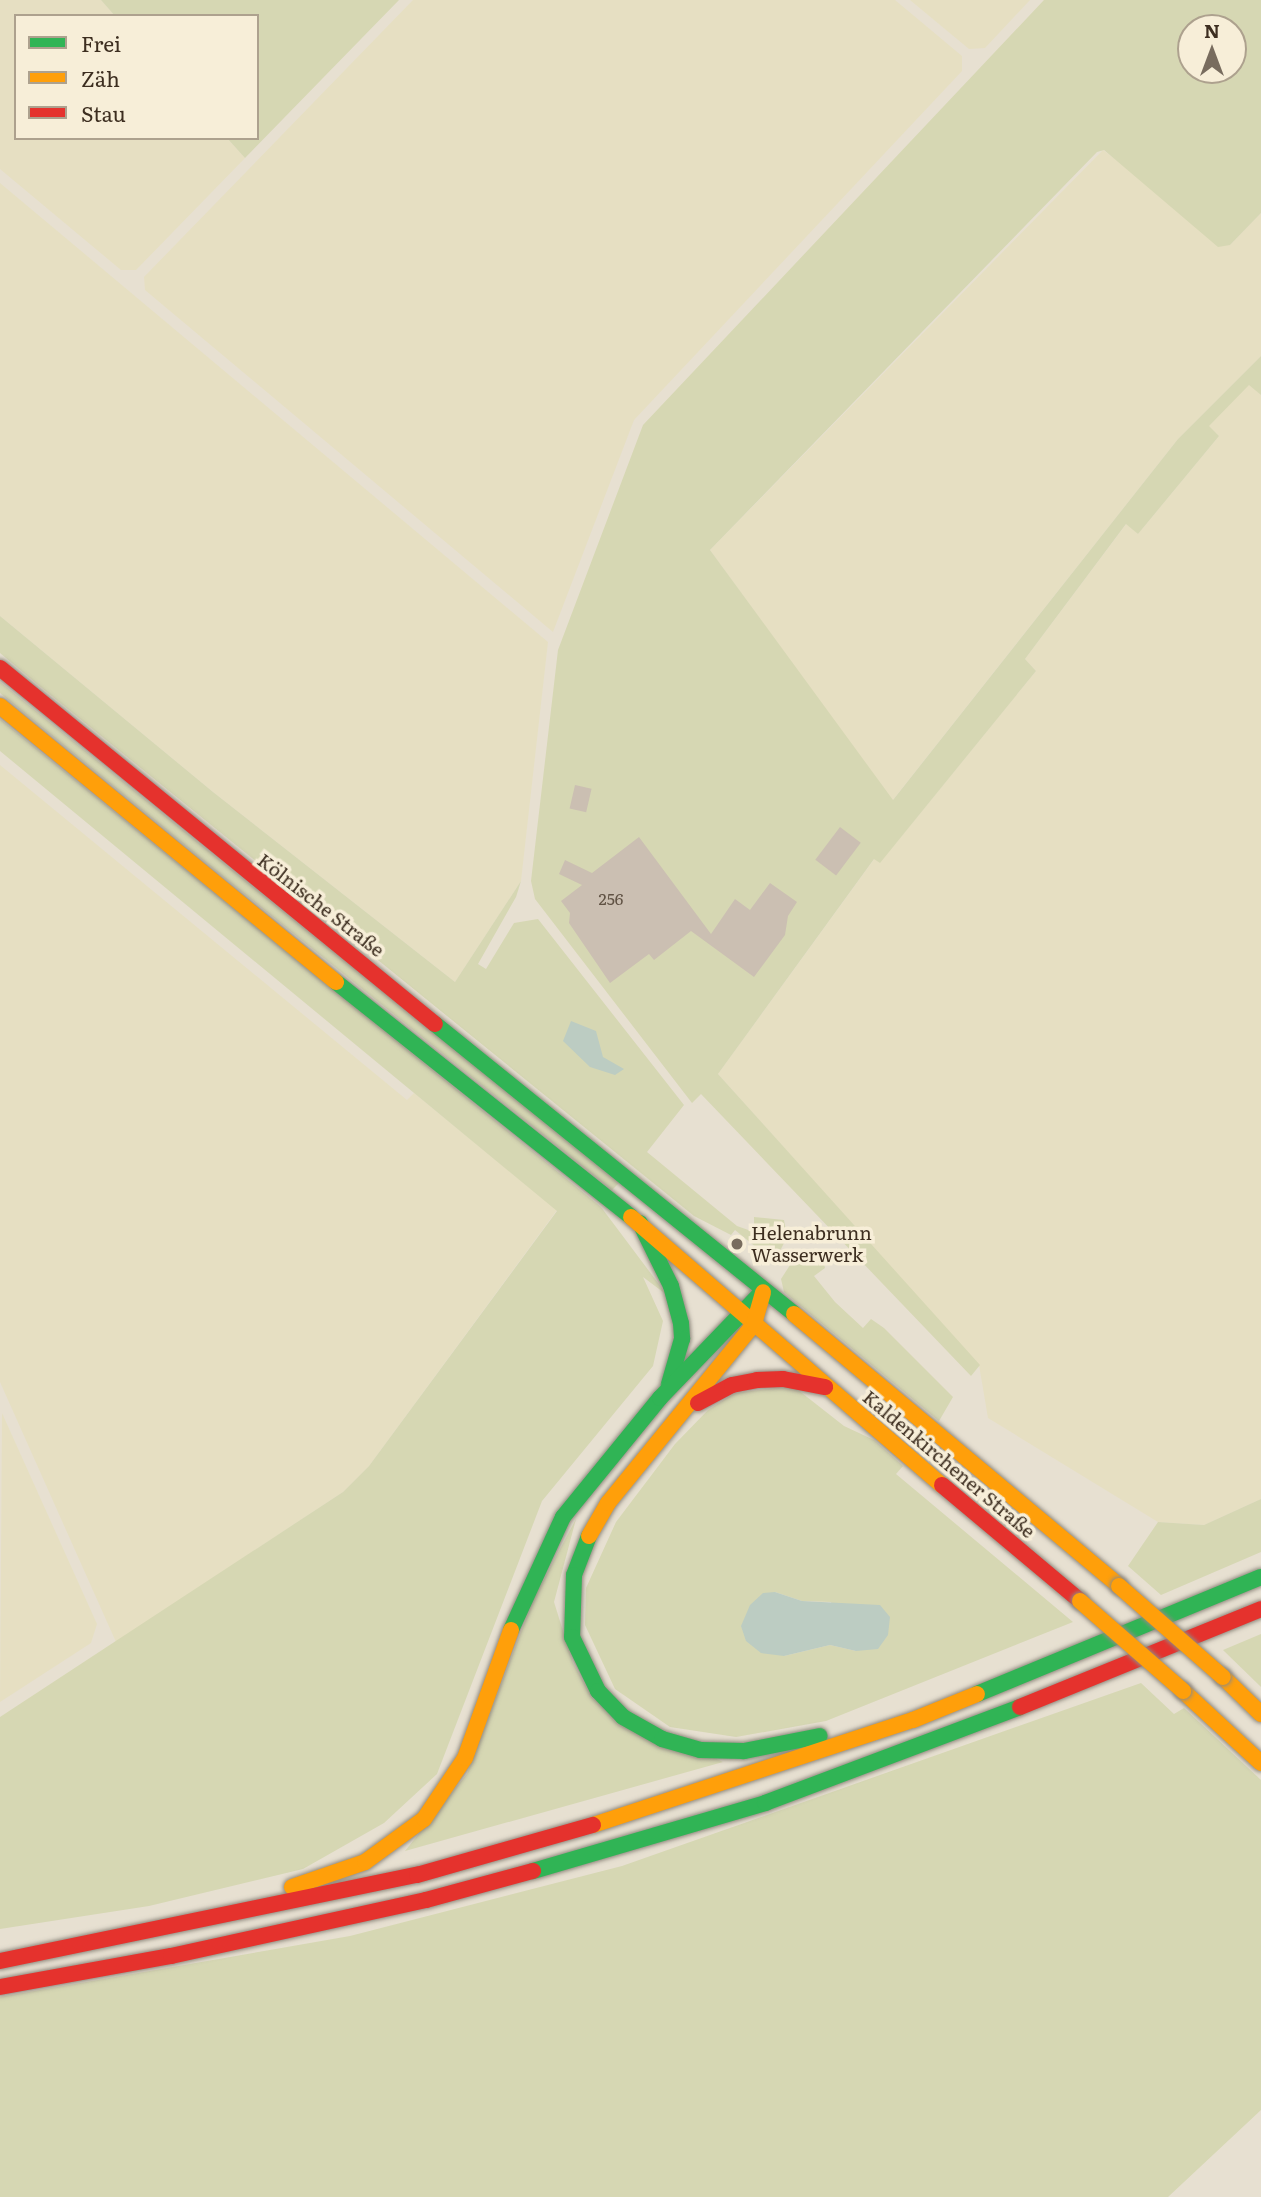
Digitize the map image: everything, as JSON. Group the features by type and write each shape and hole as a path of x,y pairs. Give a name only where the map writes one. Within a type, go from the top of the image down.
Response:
{"main road":[{"name":"Kölnische Straße","path":"0,668 272,895 639,1188"},
{"name":"Kaldenkirchener Straße","path":"0,706 237,904 606,1194 825,1387 1080,1601 1261,1763"},
{"name":"Kaldenkirchener Straße","path":"639,1188 1119,1586 1261,1714"},
{"path":"640,1223 671,1286 681,1323 680,1346 660,1398"},
{"path":"166,1930 365,1862 424,1819 465,1758 541,1555 564,1517 660,1398 739,1311 764,1290"},
{"path":"764,1290 754,1324 608,1503 588,1538 574,1575 572,1637 598,1692 623,1717 674,1743 701,1750 744,1751 793,1744 1003,1684"},
{"path":"680,1418 708,1396 732,1385 783,1379 825,1387"},
{"path":"0,1961 166,1930 417,1874 600,1824 769,1771 1003,1684 1261,1577"},
{"path":"0,1987 267,1936 426,1900 609,1850 765,1803 922,1746 1261,1611"}],"shaded area":[{"path":"0,0 101,0 113,14 14,14 14,140 229,140 245,158 136,270 121,270 0,169"},
{"path":"413,0 895,0 962,56 962,71 634,420 553,632 145,290 144,277"},
{"path":"910,0 1030,0 985,48 969,49"},
{"path":"1103,150 1230,245 1261,213 1261,356 1178,439 892,801 710,550"},
{"path":"0,183 548,642 521,881 455,982 213,792 0,616"},
{"path":"1249,384 1261,395 1261,1499 1204,1525 1158,1522 988,1418 979,1365 718,1074 875,858 896,843 1036,671 1025,659 1127,523 1138,534 1219,436 1208,426"},
{"path":"0,765 407,1100 414,1093 557,1210 369,1466 343,1492 116,1642 0,1382"},
{"path":"571,1021 596,1031 603,1057 624,1069 615,1075 590,1067 563,1041"},
{"path":"2,1413 97,1624 91,1643 0,1702"},
{"path":"775,1592 802,1601 880,1605 890,1617 888,1635 878,1649 856,1651 830,1645 784,1656 761,1653 746,1641 741,1626 750,1605 763,1593"}],"green space":[{"path":"101,0 399,0 245,158 229,140 259,140 259,14 113,14"},
{"path":"1044,0 1261,0 1261,213 1230,245 1218,247 1104,150 1097,152 710,550 893,800 1178,439 1261,356 1261,395 1249,385 1209,426 1219,436 1138,534 1126,524 1025,659 1036,671 880,863 874,859 718,1074 980,1365 971,1376 701,1094 692,1103 535,899 531,881 558,650 643,425"},
{"path":"0,616 213,792 455,982 521,881 516,897 478,964 486,969 514,923 538,919 684,1105 647,1152 737,1226 754,1232 754,1217 784,1220 787,1237 778,1255 773,1261 735,1230 731,1235 694,1216 37,684 0,653"},
{"path":"0,682 619,1183 612,1190 227,880 0,693"},
{"path":"0,719 601,1207 667,1295 643,1277 663,1321 653,1366 542,1501 437,1774 384,1823 303,1869 149,1906 0,1929 0,1717 343,1492 369,1466 557,1211 0,751"},
{"path":"808,1253 823,1259 825,1268 814,1276 835,1302 863,1328 871,1319 884,1328 953,1397 939,1421 784,1292 781,1279 792,1262"},
{"path":"793,1386 844,1426 874,1440 903,1466 896,1474 1073,1622 826,1721 736,1737 670,1727 615,1689 585,1625 586,1588 616,1522 675,1444 708,1410 735,1393","holes":["775,1592 802,1601 831,1602 856,1651 830,1645 784,1656"]},
{"path":"1261,1499 1261,1552 1161,1595 1128,1566 1158,1522 1204,1525"},
{"path":"576,1519 554,1602 573,1663 593,1699 723,1762 405,1851 467,1774 534,1598"},
{"path":"1261,1634 1261,1687 1223,1650"},
{"path":"1141,1683 1174,1714 1184,1708 1261,1780 1261,2110 1168,2197 0,2197 0,1997 350,1936 622,1866"}],"building":[{"path":"575,785 592,789 586,812 570,808"},
{"path":"840,827 861,843 836,875 815,860"},
{"path":"639,837 711,934 735,899 750,910 770,883 797,902 788,916 785,935 754,977 691,931 654,960 649,954 610,983 569,923 570,913 561,901 582,885 559,874 565,860 592,873"}],"traffic: fast":[{"path":"336,982 631,1217"},
{"path":"435,1024 794,1314"},
{"path":"640,1223 671,1286 681,1323 682,1339 669,1384"},
{"path":"511,1630 563,1517 660,1398 764,1290"},
{"path":"589,1536 574,1575 572,1637 598,1691 623,1717 662,1739 700,1750 744,1751 820,1736"},
{"path":"977,1694 1261,1577"},
{"path":"533,1871 765,1803 1020,1707"}],"traffic: slow":[{"path":"0,706 336,982"},
{"path":"631,1217 942,1485"},
{"path":"589,1536 608,1503 754,1324 763,1292"},
{"path":"794,1314 1119,1586"},
{"path":"1119,1586 1223,1677"},
{"path":"1080,1601 1183,1691"},
{"path":"292,1887 365,1862 424,1819 465,1758 511,1630"},
{"path":"1223,1677 1261,1714"},
{"path":"1183,1691 1261,1763"},
{"path":"593,1825 913,1720 977,1694"}],"traffic: jam":[{"path":"0,668 435,1024"},
{"path":"698,1403 732,1385 757,1380 783,1379 825,1387"},
{"path":"942,1485 1080,1601"},
{"path":"1020,1707 1261,1609"},
{"path":"0,1961 417,1875 593,1825"},
{"path":"0,1987 171,1956 426,1900 533,1871"}],"place":[{"name":"Helenabrunn Wasserwerk","path":"737,1244"}]}
